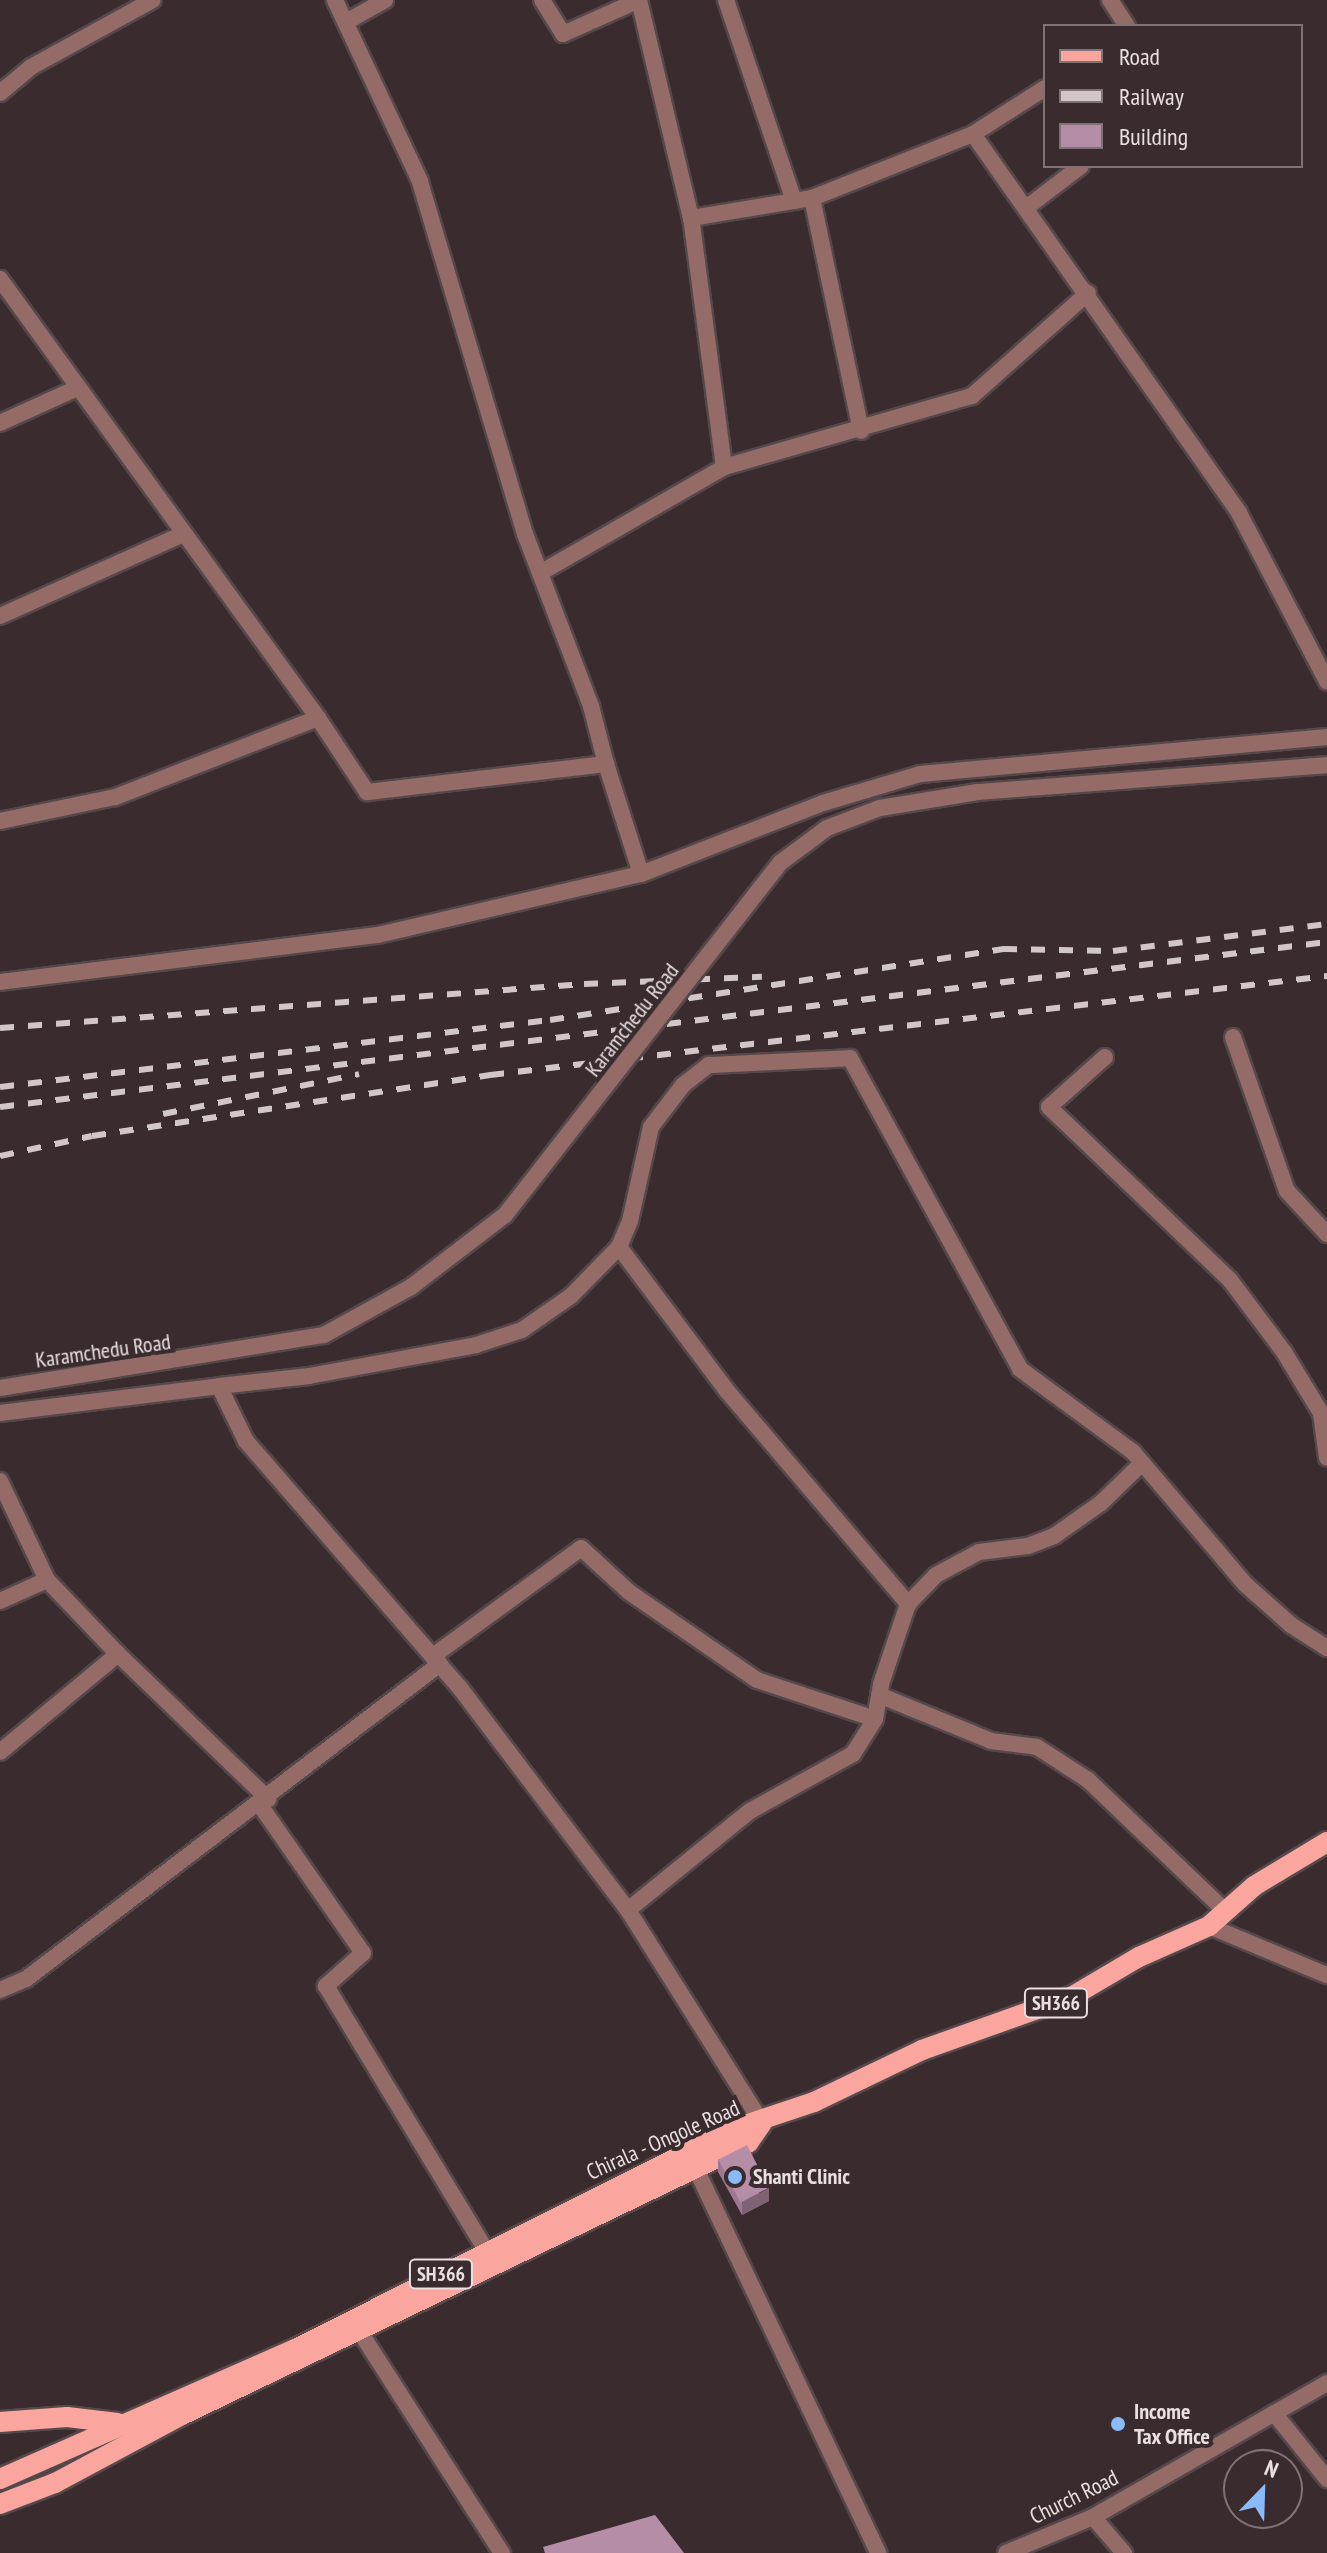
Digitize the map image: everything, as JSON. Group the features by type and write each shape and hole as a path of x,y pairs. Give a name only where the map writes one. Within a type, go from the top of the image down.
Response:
{"main road":[{"name":"Chirala - Ongole Road","path":"0,2422 67,2417 118,2423 295,2349 739,2127 762,2123 922,2050 1071,1997 1139,1957 1209,1926 1254,1886 1327,1842"},
{"name":"SH366","path":"0,2504 55,2483 182,2415 748,2143 762,2123"},
{"path":"0,2479 118,2423"}],"street":[{"path":"0,93 31,67 153,0"},
{"path":"335,0 420,181 540,573 591,706 641,874"},
{"path":"346,22 385,0"},
{"path":"542,0 563,34 639,0 691,218 724,467"},
{"path":"726,0 794,201"},
{"path":"1110,0 1126,24"},
{"path":"691,218 812,198 973,134 1043,89"},
{"path":"973,134 1088,293 1239,513 1327,681"},
{"path":"1026,208 1078,168"},
{"path":"812,198 861,431"},
{"path":"0,279 318,718 367,792 606,764"},
{"path":"540,573 724,467 861,431 972,396 1088,293"},
{"path":"0,423 77,388"},
{"path":"0,616 183,534"},
{"path":"0,821 115,797 318,718"},
{"path":"0,982 378,935 641,874 823,803 920,774 1327,737"},
{"name":"Karamchedu Road","path":"0,1388 311,1339 364,1316 411,1287 505,1215 780,863 827,828 880,808 978,792 1327,765"},
{"path":"1233,1037 1287,1191 1327,1234"},
{"path":"1105,1057 1049,1107 1230,1280 1284,1352 1321,1413 1327,1458"},
{"path":"0,1413 309,1376 476,1345 522,1330 571,1296 619,1247 651,1127 683,1085 709,1065 850,1058 1020,1369 1142,1463 1245,1584 1291,1625 1327,1648"},
{"path":"619,1247 727,1391 908,1604"},
{"path":"219,1386 246,1441 436,1660 628,1910 762,2123"},
{"path":"628,1910 750,1811 853,1754 875,1719 879,1695 908,1604 936,1575 979,1552 1028,1546 1054,1536 1101,1503 1142,1463"},
{"path":"0,1481 47,1580 264,1802 363,1953 326,1986 487,2252"},
{"path":"0,1990 26,1979 264,1802 436,1660 581,1548 629,1592 757,1680 875,1719"},
{"path":"0,1601 47,1580"},
{"path":"0,1752 118,1654"},
{"path":"879,1695 991,1741 1037,1747 1088,1780 1225,1911"},
{"path":"1209,1926 1327,1975"},
{"path":"696,2169 878,2553"},
{"path":"360,2332 502,2553"},
{"name":"Church Road","path":"1006,2553 1093,2517 1327,2383"},
{"path":"1274,2413 1327,2479"},
{"path":"1093,2517 1124,2553"}],"building":[{"path":"747,2145 769,2188 740,2202 718,2160"},
{"path":"655,2515 684,2553 545,2553 543,2547"}],"railway":[{"path":"0,1087 550,1020 1003,949 1113,951 1327,924"},
{"path":"0,1107 1327,942"},
{"path":"0,1156 92,1136 490,1075 1327,976"},
{"path":"0,1028 584,984 762,977"},
{"path":"163,1114 359,1074"}],"place":[{"name":"Shanti Clinic","path":"735,2177"},
{"name":"Income Tax Office","path":"1118,2424"}]}
